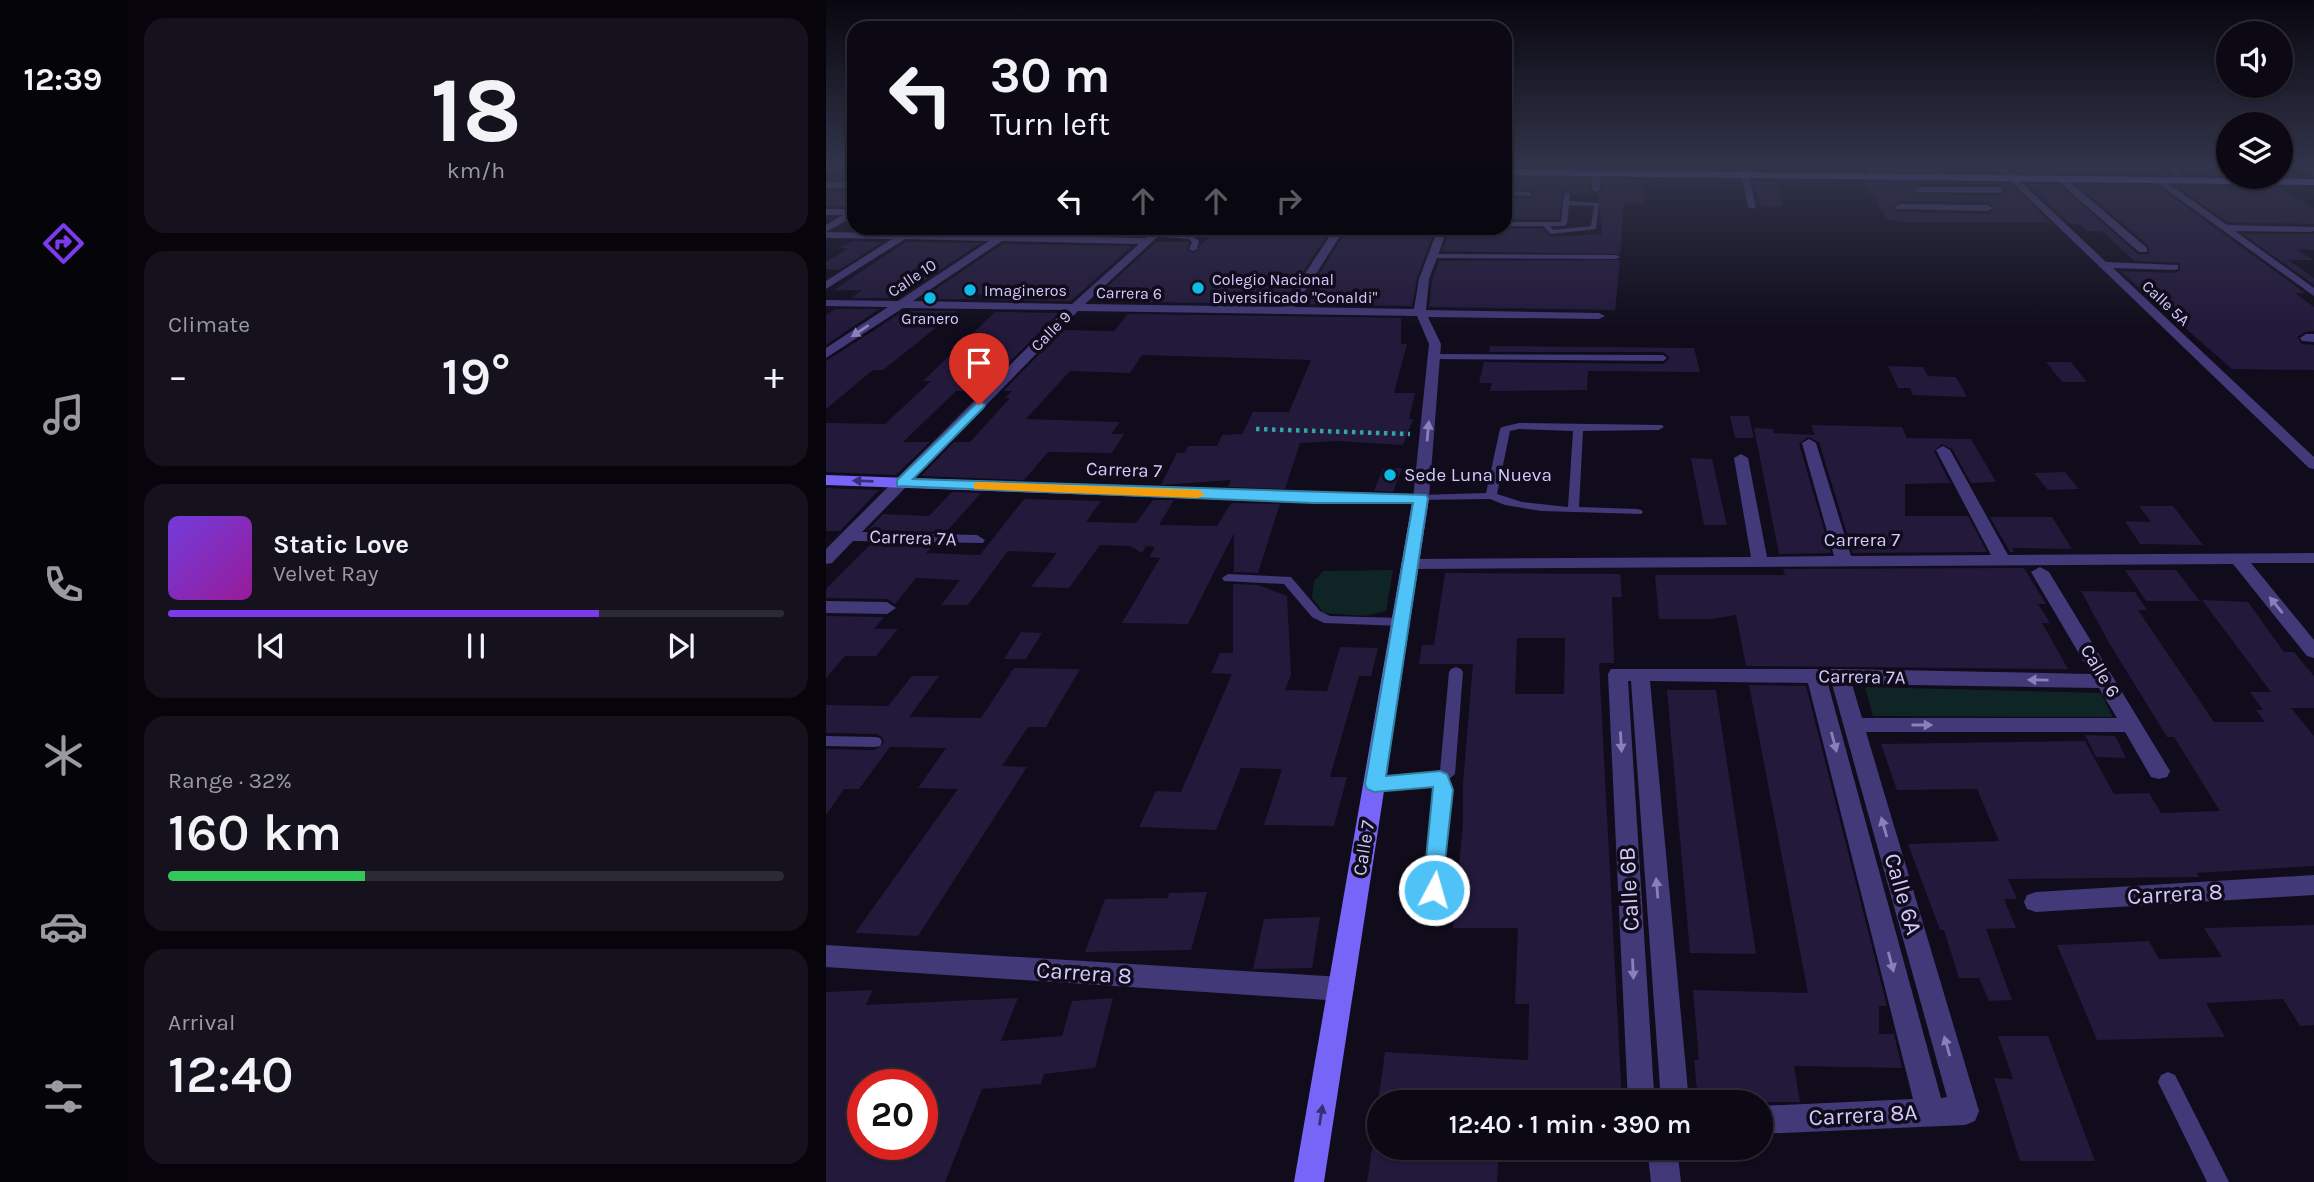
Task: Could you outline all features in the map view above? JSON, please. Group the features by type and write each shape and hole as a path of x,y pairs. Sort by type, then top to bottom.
{"street":[{"path":"826,229 842,219"},
{"name":"Calle 5A","path":"2056,219 2314,465"},
{"path":"2107,219 2143,250"},
{"path":"2213,219 2314,293"},
{"path":"2225,228 2311,229"},
{"path":"826,235 999,238 1154,235"},
{"path":"826,286 906,235"},
{"name":"Calle 10","path":"826,354 1004,235"},
{"name":"Calle 9","path":"826,559 1074,308 1154,235"},
{"path":"1286,312 1335,235"},
{"name":"Calle 7","path":"1310,1182 1421,498 1434,334 1422,314 1420,300 1440,235"},
{"path":"2104,265 2174,267"},
{"name":"Carrera 6","path":"826,303 1599,316"},
{"path":"1809,443 1844,561"},
{"path":"1943,450 2002,560"},
{"path":"1741,458 1760,562"},
{"name":"Carrera 7","path":"826,480 1314,498 1421,498"},
{"name":"Carrera 7A","path":"849,536 977,540"},
{"name":"Carrera 7","path":"1410,564 2314,558"},
{"path":"2238,559 2314,652"},
{"name":"Calle 6","path":"2040,572 2158,771"},
{"path":"826,607 887,608"},
{"name":"Carrera 7A","path":"1629,674 2106,681"},
{"name":"Calle 6B","path":"1629,674 1640,1090"},
{"name":"Calle 6B","path":"1629,674 1674,1090"},
{"name":"Calle 6A","path":"1828,676 1854,724 1965,1111"},
{"name":"Calle 6A","path":"1828,676 1931,1112"},
{"path":"1854,724 2132,725"},
{"name":"Carrera 8","path":"2036,902 2314,885"},
{"name":"Carrera 8","path":"826,956 1341,989"},
{"name":"Carrera 8A","path":"1773,1119 1965,1111"},
{"path":"1663,1160 1666,1182"}],"lane":[{"path":"1512,224 1564,224 1565,219"},
{"path":"1546,225 1551,232 1594,228 1595,219"},
{"path":"1154,235 1191,237 1196,241 1193,248"},
{"path":"1434,256 1616,257"},
{"path":"1433,357 1664,358"},
{"path":"1491,496 1505,429 1519,426 1659,427"},
{"path":"1573,509 1578,428"},
{"path":"1421,498 1491,496 1503,502 1637,512"},
{"path":"1228,579 1287,580 1316,614 1328,620 1401,622"},
{"path":"1374,784 1440,779 1447,774 1457,672"},
{"path":"826,741 875,742"},
{"path":"1434,890 1444,790 1440,779"},
{"path":"2168,1082 2218,1182"}],"path":[{"path":"1256,429 1428,435"}],"green space":[{"path":"1393,570 1386,611 1365,616 1324,613 1312,598 1314,581 1323,571"},
{"path":"1865,687 2101,693 2113,717 1873,716"}],"building":[{"path":"1601,219 1623,219 1620,254 1442,251 1448,235 1512,235 1512,229 1542,229 1551,237 1602,234"},
{"path":"1888,219 2047,219 2050,222 1904,222"},
{"path":"2065,219 2098,219 2139,255 2149,254 2149,246 2117,219 2203,219 2305,293 2295,293 2314,307 2314,331 2297,337 2302,344 2314,345 2314,370 2232,369 2120,271 2175,273 2180,271 2180,263 2134,261 2102,231 2087,231 2080,224 2070,224"},
{"path":"2224,219 2314,219 2314,224 2228,222"},
{"path":"2243,234 2314,234 2314,250 2297,249 2313,260 2288,260 2314,278 2314,285"},
{"name":"Colegio Nacional Diversificado \"Conaldi\"","path":"1211,235 1327,235 1282,304 1139,302 1148,291 1104,290 1156,242 1189,242 1187,250 1194,253"},
{"path":"1343,236 1432,237 1417,278 1412,306 1300,304"},
{"path":"852,241 883,242 839,270 826,269 826,262 849,248 840,248"},
{"path":"906,242 981,243 897,298 851,298 862,290 834,290"},
{"path":"1003,244 1132,246 1071,301 985,300 980,293 972,299 921,299"},
{"path":"1620,260 1615,310 1429,307 1432,280 1439,261"},
{"path":"835,309 879,309 826,345 826,315"},
{"path":"904,311 957,311 883,370 873,370 826,409 826,361"},
{"path":"995,312 1059,313 980,391 956,391 903,442 930,442 896,475 826,472 826,423 885,424 931,381 923,381"},
{"path":"1128,314 1401,318 1401,344 1407,344 1394,393 1415,393 1409,419 1413,419 1403,445 1337,441 1300,443 1285,489 1228,487 1231,480 1161,485 1177,453 1185,453 1188,446 1217,446 1222,435 1242,434 1253,412 1289,412 1311,360 1142,355 1130,373 1070,371 1026,419 1120,422 1111,434 1124,434 1112,453 1048,452 1024,480 921,476 954,442 970,442 1010,398 1005,398 1012,391 1003,391 1063,330 1114,331"},
{"path":"1490,346 1694,348 1700,372 1588,371 1587,390 1490,391 1492,383 1479,383 1484,362 1663,364 1670,358 1663,352 1489,352"},
{"path":"2046,362 2071,362 2087,382 2062,382"},
{"path":"1888,366 1923,367 1928,376 1956,377 1967,397 1913,395 1910,388 1898,388"},
{"path":"1730,416 1749,416 1754,438 1735,438"},
{"path":"1811,425 1902,427 1907,438 1971,439 1996,482 1971,483 1952,449 1942,444 1934,451 1950,483 1905,484 1905,516 1968,516 1987,552 1853,553 1819,442 1808,437 1799,444 1831,553 1779,554 1754,428 1773,429 1774,433 1815,435"},
{"path":"1691,458 1712,459 1727,525 1704,525"},
{"name":"Sede Luna Nueva","path":"1383,468 1402,468 1393,492 1374,491"},
{"path":"2065,472 2079,489 2048,490 2034,473"},
{"path":"826,488 879,490 840,531 826,531"},
{"path":"952,492 981,493 946,532 868,530 883,514 929,516"},
{"path":"1024,499 1101,501 1086,522 1136,523 1153,500 1174,500 1159,525 1217,526 1231,503 1280,504 1258,573 1234,572 1234,533 1188,624 1122,623 1160,558 1149,557 1155,547 1146,546 1142,553 1130,546 1100,545 1069,588 1031,587 1057,553 1008,551 968,605 941,605 960,580 916,578 895,604 887,599 826,598 826,589 871,544 934,545 926,553 980,555"},
{"path":"2139,506 2173,506 2203,545 2140,544 2125,521 2151,522"},
{"path":"1990,517 2052,517 2072,549 2012,548 2014,552 2010,552"},
{"path":"2024,568 2046,604 2038,604 2050,623 2042,623 2068,669 1746,666 1736,615 1712,619 1659,619 1655,575 1785,575 1783,569"},
{"path":"2125,570 2176,570 2200,601 2146,601"},
{"path":"1445,573 1620,574 1622,597 1612,597 1614,663 1599,663 1621,1090 1380,1090 1385,1052 1528,1060 1529,1004 1515,1004 1518,928 1453,928 1463,825 1463,783 1473,664 1419,664 1422,645 1434,645","holes":["1517,638 1565,638 1564,694 1515,694"]},
{"path":"1233,584 1258,585 1287,596 1291,675 1285,690 1327,691 1340,647 1378,648 1371,676 1359,676 1330,777 1347,777 1334,826 1264,825 1282,769 1241,768 1216,830 1139,827 1156,791 1181,792 1232,674 1211,673 1220,653 1233,653"},
{"path":"2081,591 2135,592 2147,610 2138,610 2214,722 2265,722 2256,710 2263,710 2250,692 2271,692 2202,600 2248,602 2284,652 2294,652 2314,676 2314,708 2291,708 2314,736 2314,866 2197,873 2199,877 2008,879 2017,899 2004,899 2016,928 1986,929 2012,1000 1989,1001 1979,978 1959,978 1944,930 1940,930 1908,844 1999,841 1977,789 1897,790 1881,744 2085,741 2114,794 2149,793 2161,813 2220,811 2174,737 2167,737 2108,641"},
{"path":"826,616 884,617 874,629 898,629 876,656 845,656 826,678"},
{"path":"1021,632 1042,633 1026,659 1004,659"},
{"path":"1014,668 1080,669 1046,727 1028,727 1002,766 1027,767 918,936 855,933 958,789 918,788 946,748 890,747 859,789 844,789 826,815 826,749 875,750 884,743 882,737 876,734 826,733 826,705 888,706 912,676 939,676 909,717 981,718"},
{"path":"1749,685 1806,686 1887,1006 1879,1006 1879,1034 1894,1034 1902,1068 1794,1066 1800,1102 1773,1102 1773,1090 1697,1090 1694,1060 1699,1060 1693,990 1808,993"},
{"path":"1667,690 1716,690 1756,954 1690,953"},
{"path":"2085,735 2115,736 2126,758 2096,757"},
{"path":"1207,892 1191,950 1085,952 1105,899 1168,898 1169,893"},
{"path":"1320,917 1312,968 1253,969 1264,919"},
{"path":"2314,925 2314,1025 2300,1026 2283,999 2206,1003 2225,1037 2097,1040 2057,945 2149,941 2159,959 2222,957 2204,928"},
{"path":"873,990 866,1005 1018,998 1001,1041 1062,1036 1072,1001 1113,998 1095,1068 1044,1074 1041,1084 982,1089 945,1182 826,1182 826,992"},
{"path":"1998,1036 2048,1036 2095,1161 2020,1161 1994,1078 2013,1079"},
{"path":"1370,1160 1498,1160 1497,1182 1367,1182"}],"slow traffic":[{"path":"979,486 1198,494"}],"place":[{"name":"Colegio Nacional Diversificado \"Conaldi\"","path":"1198,288"},
{"name":"Imagineros","path":"970,290"},
{"name":"Granero","path":"930,298"},
{"name":"Sede Luna Nueva","path":"1390,475"}],"route":[{"path":"979,405 902,483 1314,498 1421,498 1374,784 1406,784 1440,779 1444,790 1434,890"}]}
